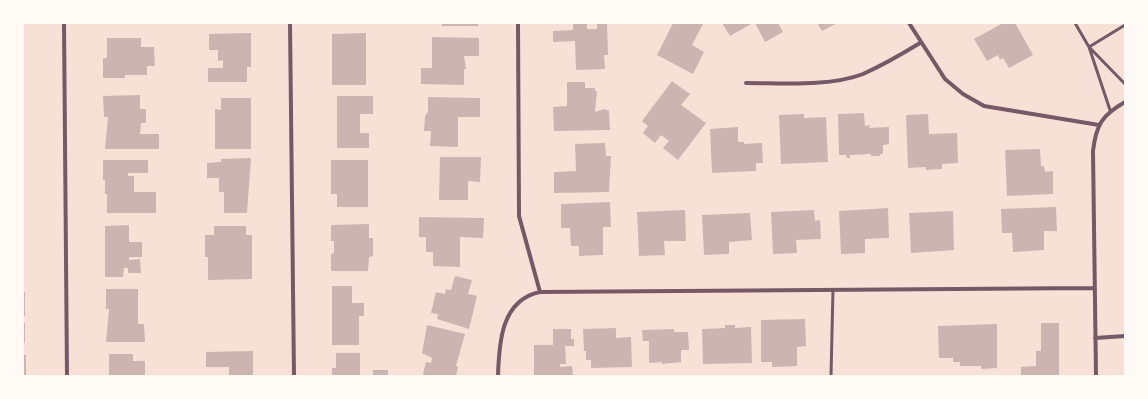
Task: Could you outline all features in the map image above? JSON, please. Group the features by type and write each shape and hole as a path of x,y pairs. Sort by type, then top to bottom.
{"street":[{"path":"64,23 67,376"},
{"path":"290,23 294,376"},
{"path":"518,23 519,216 540,292"},
{"path":"908,23 945,79 963,94 984,106 1099,125"},
{"path":"746,83 777,84 837,80 862,74 920,43"},
{"path":"1096,376 1093,288 1093,152 1095,136 1099,125 1110,110 1125,102"},
{"path":"498,376 500,344 508,315 514,306 522,299 531,294 540,292 1093,288"},
{"path":"1095,338 1125,336"}],"lane":[{"path":"1075,23 1089,47 1110,110"},
{"path":"1089,47 1125,25"},
{"path":"1089,47 1125,84"},
{"path":"831,376 833,290"}],"building":[{"path":"442,23 478,23 478,26 442,26"},
{"path":"573,23 587,23 587,29 597,29 597,23 607,23 608,55 604,55 605,69 576,70 575,41 553,42 553,31 573,30"},
{"path":"673,23 703,24 692,45 704,52 693,74 657,55"},
{"path":"722,23 753,23 730,36"},
{"path":"755,23 778,23 783,32 765,42"},
{"path":"817,23 837,23 822,31"},
{"path":"1003,23 1015,23 1033,55 1009,68 1003,58 1000,60 998,55 987,61 974,39"},
{"path":"251,33 251,67 247,67 247,82 208,82 208,68 223,68 223,60 218,61 218,50 209,50 209,34"},
{"path":"366,33 366,85 332,85 332,34"},
{"path":"432,37 479,38 479,56 464,56 466,69 464,69 464,85 421,84 421,68 432,68"},
{"path":"107,38 141,38 141,47 154,47 155,66 147,66 147,75 125,75 125,78 103,78 103,58 107,58"},
{"path":"672,81 690,94 681,105 706,123 678,160 663,148 669,141 661,135 655,143 643,133 648,126 642,121"},
{"path":"567,82 585,82 585,88 595,88 595,91 597,91 595,112 604,109 609,111 610,130 554,131 553,107 567,106"},
{"path":"140,95 140,109 146,109 146,123 141,123 140,134 159,134 159,149 105,149 108,117 104,117 103,96"},
{"path":"337,96 373,96 373,114 360,114 360,133 369,133 369,148 337,148"},
{"path":"428,97 480,98 480,117 458,117 458,147 430,146 431,131 424,131 425,116 428,112"},
{"path":"221,98 251,98 251,149 215,149 215,109 221,110"},
{"path":"864,113 865,126 870,125 869,128 889,127 889,144 883,145 883,154 880,154 880,156 871,156 871,154 850,155 850,158 847,158 846,155 839,155 838,114"},
{"path":"804,114 804,118 826,117 828,162 781,164 779,115"},
{"path":"928,114 929,134 957,133 958,163 942,164 942,169 926,170 926,167 908,168 906,115"},
{"path":"738,127 738,142 744,142 744,144 762,143 763,163 756,163 756,171 712,173 710,129"},
{"path":"605,143 606,156 611,156 609,192 554,193 554,172 576,171 575,144"},
{"path":"1040,149 1041,166 1044,166 1045,172 1053,171 1053,194 1007,196 1005,150"},
{"path":"440,157 481,157 480,182 468,181 468,200 439,200"},
{"path":"251,158 247,213 224,213 224,192 219,192 219,178 207,178 207,163 221,162 221,159"},
{"path":"103,160 148,160 148,173 128,173 128,176 134,176 134,192 156,192 156,213 107,213 107,194 105,194 105,180 103,180"},
{"path":"331,160 368,160 368,207 337,207 337,194 331,194"},
{"path":"610,202 611,227 603,227 603,255 579,256 579,246 571,246 570,228 561,228 561,204"},
{"path":"1056,207 1057,231 1044,231 1044,250 1013,252 1012,233 1002,233 1001,209"},
{"path":"888,208 889,238 865,239 865,253 841,254 839,211"},
{"path":"685,210 686,241 664,241 665,255 639,256 637,212"},
{"path":"814,210 815,221 820,220 821,239 796,240 797,253 773,254 771,212"},
{"path":"953,211 954,250 911,253 909,213"},
{"path":"750,213 752,240 729,242 729,254 704,255 702,215"},
{"path":"419,217 484,218 483,238 460,237 460,267 433,266 433,252 426,252 426,237 419,237"},
{"path":"369,224 369,238 373,238 373,256 369,257 368,271 331,271 331,254 334,253 334,241 331,241 331,225"},
{"path":"129,225 129,242 142,242 142,257 129,257 129,260 140,259 141,273 128,273 128,268 124,268 123,277 105,277 105,226"},
{"path":"214,226 246,226 246,235 252,235 252,279 208,280 208,257 205,257 205,235 214,235"},
{"path":"455,276 472,280 468,294 477,296 469,329 437,319 438,314 431,313 436,292 445,294 446,289 451,290"},
{"path":"332,286 352,286 352,303 364,303 364,316 359,316 359,345 332,345"},
{"path":"106,289 138,289 138,324 144,324 145,342 106,342 109,309 106,309"},
{"path":"23,292 25,292 25,316 23,316"},
{"path":"805,319 806,346 797,347 797,366 772,367 772,362 761,362 761,320"},
{"path":"23,323 25,323 25,343 23,343"},
{"path":"1041,323 1059,323 1059,376 1021,376 1021,367 1036,366 1036,351 1041,351"},
{"path":"997,324 997,368 981,369 981,366 960,366 960,362 953,362 953,358 939,358 938,326"},
{"path":"427,325 465,334 456,366 458,367 456,376 425,376 423,374 426,362 431,363 432,358 422,353"},
{"path":"725,325 735,325 735,328 751,327 752,363 703,364 702,329 725,328"},
{"path":"616,328 616,338 631,337 632,367 591,368 591,360 586,360 586,351 584,351 583,329"},
{"path":"553,329 571,329 571,339 574,339 574,346 565,346 566,364 560,364 560,367 572,366 573,376 534,376 534,345 553,345"},
{"path":"674,329 674,332 688,332 689,350 681,350 681,362 662,364 662,362 649,363 649,341 643,341 642,330"},
{"path":"253,351 253,376 229,376 229,367 206,367 206,352"},
{"path":"336,353 360,353 360,376 332,376 332,368 336,368"},
{"path":"109,354 133,354 133,361 145,361 145,376 109,376"},
{"path":"23,355 26,355 26,376 23,376"},
{"path":"373,370 388,370 388,376 373,376"}]}
